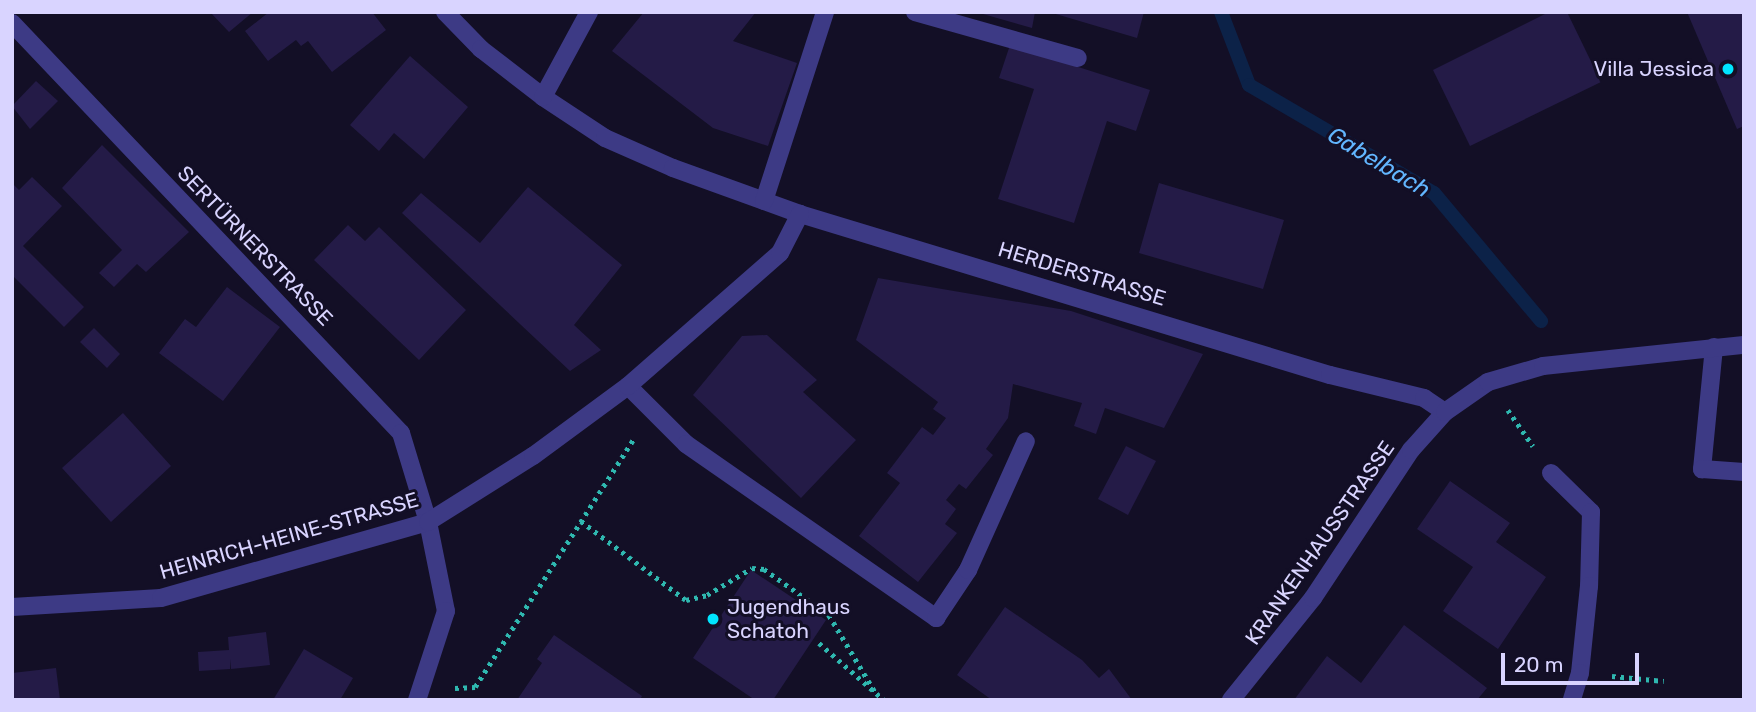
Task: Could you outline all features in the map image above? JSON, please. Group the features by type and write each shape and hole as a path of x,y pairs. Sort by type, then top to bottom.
{"street":[{"name":"HERDERSTRASSE","path":"445,12 481,49 543,97 605,138 800,214 1329,375 1424,398 1445,412"},
{"path":"543,97 589,12"},
{"path":"764,201 825,12"},
{"path":"915,12 1078,58"},
{"name":"SERTÜRNERSTRASSE","path":"12,23 401,433 428,522 446,611 419,694"},
{"name":"HEINRICH-HEINE-STRASSE","path":"12,607 161,598 428,522 533,456 628,386 780,253 800,214"},
{"path":"1445,412 1489,382 1543,366 1744,345"},
{"path":"1714,347 1702,469 1744,472"},
{"path":"628,386 651,412 685,443 936,618 968,570 1026,441"},
{"name":"KRANKENHAUSSTRASSE","path":"1231,700 1313,598 1411,450 1445,412"},
{"path":"1551,473 1591,512 1580,673 1572,700"}],"path":[{"path":"1489,382 1551,473"},
{"path":"419,694 475,687 651,412"},
{"path":"581,521 686,600 707,595 752,568 764,569 829,615 875,692"},
{"path":"819,643 884,700"},
{"path":"1580,673 1664,681"}],"building":[{"path":"210,12 253,12 229,32"},
{"path":"269,12 372,12 386,30 332,72 308,41 301,46 296,40 268,61 245,31"},
{"path":"644,12 756,12 733,41 797,63 768,146 713,128 612,51"},
{"path":"976,12 1035,12 1032,28"},
{"path":"1049,12 1144,12 1137,38"},
{"path":"1549,12 1567,12 1601,82 1470,146 1433,70"},
{"name":"Villa Jessica","path":"1687,12 1744,12 1744,126 1737,129"},
{"path":"1010,45 1150,90 1136,131 1107,121 1074,223 998,199 1034,89 999,78"},
{"path":"410,56 468,107 424,159 394,133 379,151 350,125"},
{"path":"36,81 58,101 30,129 12,106"},
{"path":"102,145 189,232 146,272 137,264 114,287 99,273 122,250 62,188"},
{"path":"32,177 62,206 23,246 84,307 64,327 12,275 12,183 19,190"},
{"path":"1159,183 1284,220 1263,289 1139,253"},
{"path":"528,187 622,265 574,325 601,350 570,371 402,213 421,193 480,243"},
{"path":"348,225 365,241 379,227 466,310 419,360 314,260"},
{"path":"878,278 1071,311 1203,354 1164,428 1105,408 1096,434 1074,426 1082,403 1013,384 1008,418 986,449 993,455 966,489 959,484 946,500 956,509 945,524 957,533 918,582 859,536 900,483 887,473 922,427 933,435 946,418 933,409 938,402 856,340"},
{"path":"227,287 280,327 223,401 159,353 185,319 196,327"},
{"path":"94,328 120,354 107,368 80,342"},
{"path":"767,335 817,380 803,392 856,440 801,498 693,395 742,336"},
{"path":"123,413 171,466 111,522 62,468"},
{"path":"1126,446 1156,461 1128,515 1098,499"},
{"path":"1450,481 1510,523 1496,542 1546,577 1498,649 1443,611 1473,567 1417,529"},
{"path":"751,570 826,620 773,700 755,700 693,658"},
{"path":"1005,607 1082,660 1099,678 1109,669 1132,700 992,700 957,675"},
{"path":"1404,625 1487,688 1477,700 1294,700 1327,656 1361,683"},
{"path":"266,632 270,665 231,669 230,659 230,669 199,671 198,652 229,650 228,637"},
{"path":"554,635 642,696 640,700 517,700 542,663 537,659"},
{"path":"304,649 353,678 340,700 273,700"},
{"path":"56,668 60,700 12,700 12,673"}],"waterway":[{"name":"Gabelbach","path":"1221,12 1249,85 1434,193 1541,321"}],"place":[{"name":"Villa Jessica","path":"1728,69"},
{"name":"Jugendhaus Schatoh","path":"713,619"}]}
